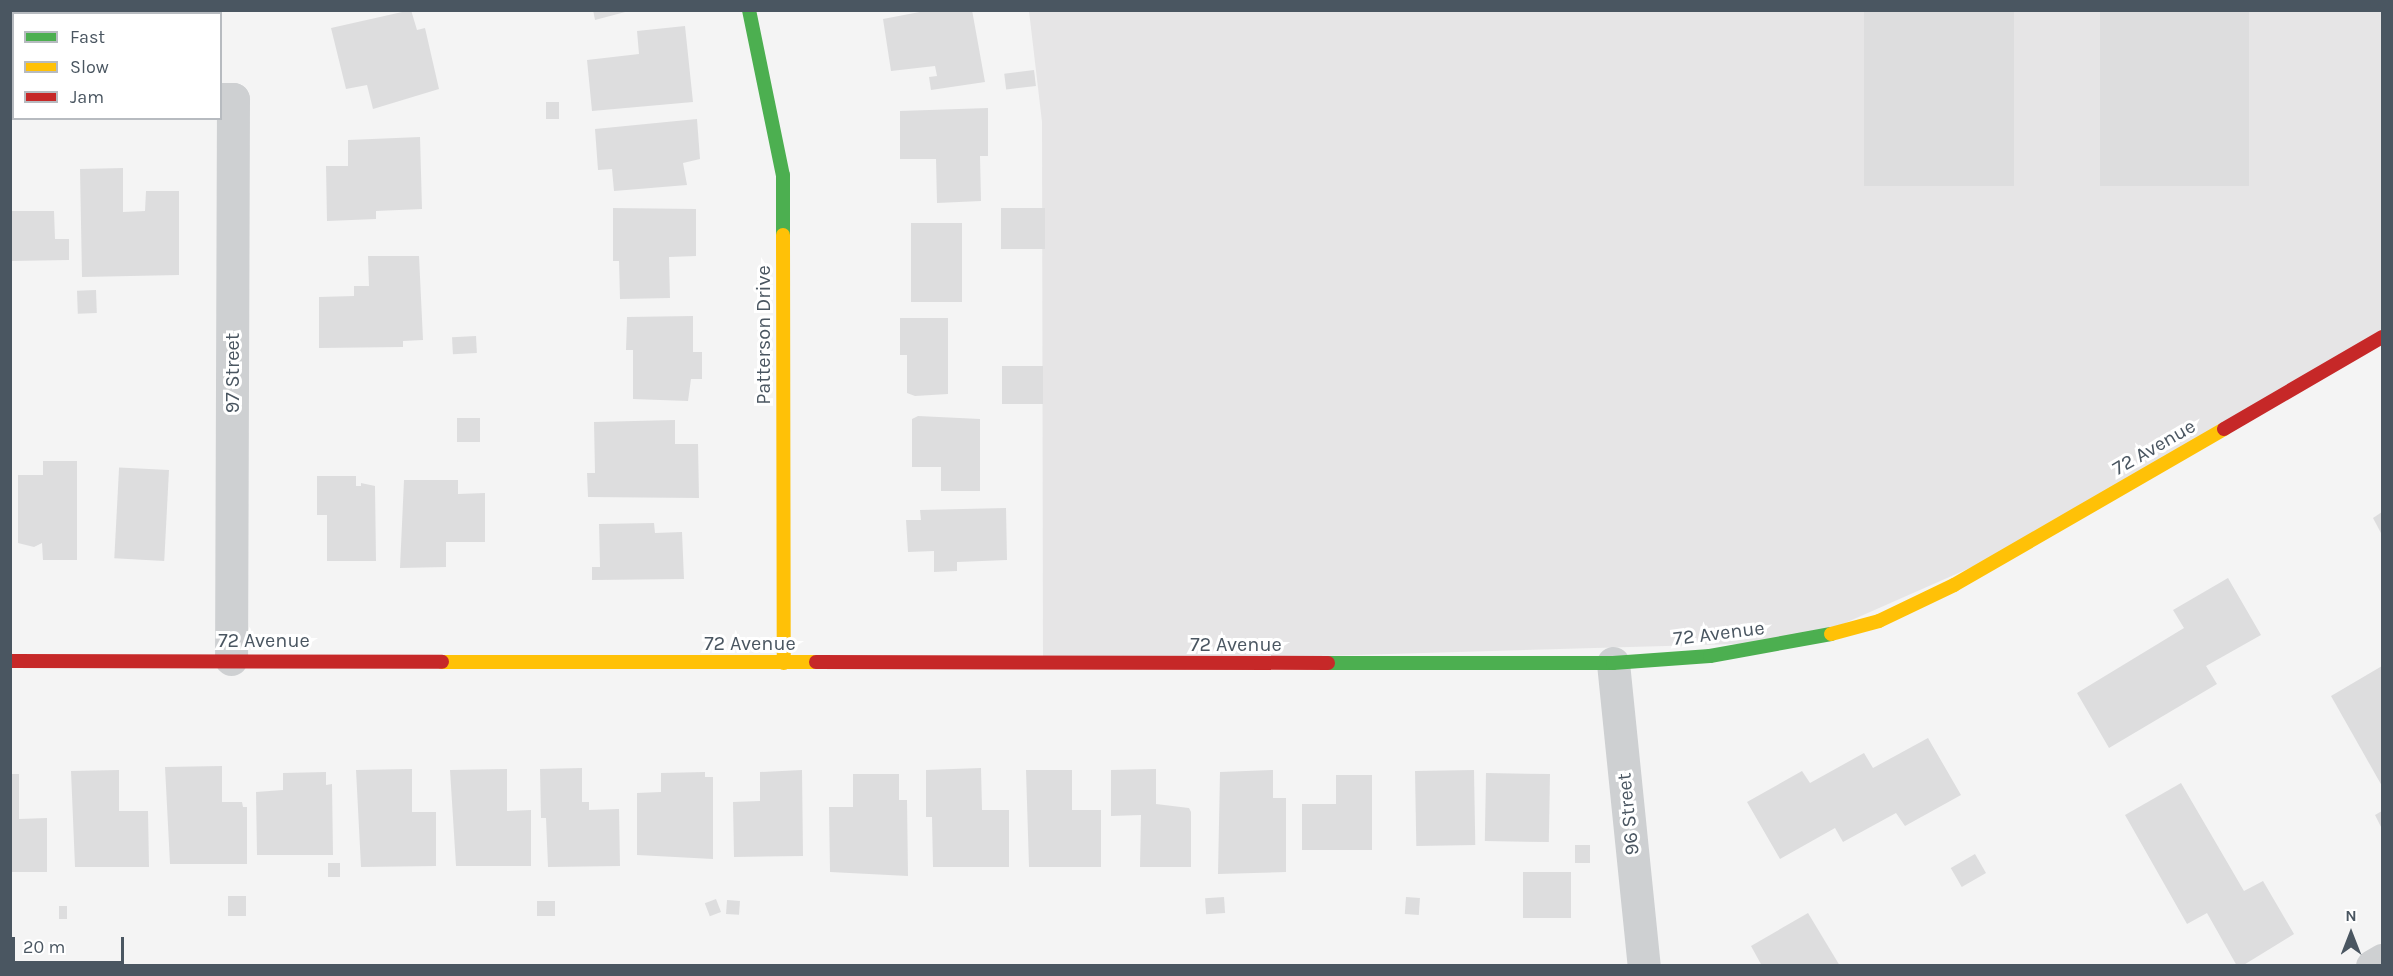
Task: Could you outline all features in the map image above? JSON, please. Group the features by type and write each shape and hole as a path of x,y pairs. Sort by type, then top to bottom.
{"street":[{"name":"Patterson Drive","path":"749,10 783,175 784,663"},
{"name":"97 Street","path":"222,99 233,99 231,659"},
{"name":"72 Avenue","path":"10,661 231,659 784,663 1612,663 1710,656 1802,642 1879,621 1954,585 2382,337"},
{"name":"96 Street","path":"1612,663 1644,966"},
{"path":"2372,966 2382,960"}],"shaded area":[{"path":"1029,11 2382,11 2382,337 2031,541 1802,642 1043,664 1042,122"}],"building":[{"path":"10,10 30,10 30,12 10,14"},
{"path":"411,10 417,30 425,28 439,89 373,109 367,85 346,89 331,28"},
{"path":"593,10 629,10 629,11 595,20"},
{"path":"930,10 972,10 985,82 931,90 929,77 937,76 935,66 891,71 883,19"},
{"path":"1864,10 2014,10 2014,186 1864,186"},
{"path":"2100,10 2249,10 2249,186 2100,186"},
{"path":"685,26 693,102 592,111 587,60 639,54 637,31"},
{"path":"1034,70 1036,86 1006,90 1004,74"},
{"path":"546,102 559,102 559,119 546,119"},
{"path":"988,108 988,156 980,156 981,201 937,203 936,159 900,159 900,111"},
{"path":"697,119 700,159 683,163 687,185 614,191 612,169 598,170 595,129"},
{"path":"420,137 422,209 376,211 376,219 327,221 326,166 348,166 348,140"},
{"path":"123,168 123,212 145,211 146,191 179,191 179,275 82,277 80,169"},
{"path":"613,208 696,209 696,256 669,257 670,298 620,299 619,261 613,261"},
{"path":"1001,208 1045,208 1045,249 1001,249"},
{"path":"10,211 54,211 55,239 69,239 69,260 10,261"},
{"path":"911,223 962,223 962,302 911,302"},
{"path":"368,256 419,256 423,340 403,341 403,347 319,348 319,297 354,296 354,286 369,286"},
{"path":"96,290 97,313 78,314 77,291"},
{"path":"693,316 693,352 702,352 702,379 691,379 688,401 633,399 633,350 626,350 627,317"},
{"path":"900,318 948,318 948,394 915,396 907,393 907,355 900,355"},
{"path":"476,336 477,353 453,354 452,337"},
{"path":"1002,366 1043,366 1043,404 1002,404"},
{"path":"918,416 980,419 980,491 941,491 941,467 912,467 912,419"},
{"path":"457,418 480,418 480,442 457,442"},
{"path":"675,420 675,444 698,444 699,498 588,497 587,473 595,473 594,422"},
{"path":"43,461 77,461 77,560 43,560 42,543 34,547 18,543 18,475 43,475"},
{"path":"119,467 169,470 164,561 114,558"},
{"path":"317,476 356,476 356,486 361,486 361,483 375,486 376,561 327,561 327,515 317,515"},
{"path":"404,480 458,480 458,494 485,493 485,542 446,542 446,567 400,568"},
{"path":"1006,508 1007,560 957,562 957,571 934,572 934,551 908,552 906,520 921,520 920,510"},
{"path":"2382,512 2382,535 2373,518"},
{"path":"654,523 655,533 682,532 684,579 592,580 592,567 600,567 599,524"},
{"path":"2228,578 2261,635 2206,666 2217,684 2109,748 2077,693 2184,628 2173,610"},
{"path":"2382,666 2382,786 2331,696"},
{"path":"1928,738 1961,795 1905,826 1896,813 1843,842 1835,828 1780,859 1747,802 1802,771 1810,783 1864,753 1873,768"},
{"path":"222,766 222,802 242,802 243,807 247,807 247,864 170,864 165,767"},
{"path":"582,768 582,802 589,802 589,810 619,809 620,866 548,867 546,818 541,818 540,769"},
{"path":"981,768 982,810 1009,810 1009,867 933,867 932,817 926,817 926,770"},
{"path":"412,769 412,812 436,812 436,866 361,867 356,770"},
{"path":"507,769 507,811 531,810 531,866 456,866 450,770"},
{"path":"1156,769 1156,804 1189,808 1191,812 1191,867 1140,867 1141,815 1111,816 1111,770"},
{"path":"119,770 119,811 148,811 149,867 75,867 71,771"},
{"path":"802,770 803,856 734,857 733,802 760,801 760,772"},
{"path":"1026,770 1072,770 1072,810 1101,810 1101,867 1029,867"},
{"path":"1273,770 1273,798 1286,798 1286,872 1218,874 1220,772"},
{"path":"1474,770 1475,845 1416,846 1415,771"},
{"path":"326,772 326,785 332,784 333,855 257,855 256,792 283,790 283,773"},
{"path":"705,772 705,777 713,777 713,859 637,855 637,793 661,792 661,773"},
{"path":"1486,773 1550,774 1549,842 1485,841"},
{"path":"10,774 19,774 19,819 47,818 47,872 10,872"},
{"path":"853,774 899,774 899,800 907,800 908,876 830,872 829,807 853,807"},
{"path":"1336,775 1372,775 1372,850 1302,850 1302,804 1336,804"},
{"path":"2181,783 2244,891 2263,881 2294,934 2242,966 2237,966 2207,913 2187,924 2125,815"},
{"path":"2382,811 2382,829 2375,815"},
{"path":"1575,845 1590,845 1590,863 1575,863"},
{"path":"1975,854 1986,873 1962,887 1951,868"},
{"path":"328,863 340,863 340,877 328,877"},
{"path":"1523,872 1571,872 1571,918 1523,918"},
{"path":"228,896 246,896 246,916 228,916"},
{"path":"1224,897 1225,913 1206,914 1205,898"},
{"path":"1406,897 1420,898 1419,915 1405,914"},
{"path":"716,899 721,912 710,916 705,903"},
{"path":"727,900 740,901 739,915 726,914"},
{"path":"537,901 555,901 555,916 537,916"},
{"path":"59,906 67,906 67,919 59,919"},
{"path":"1808,913 1840,966 1762,966 1751,946"}],"traffic: fast":[{"path":"749,10 783,175 783,235"},
{"path":"1328,663 1613,663 1710,656 1831,634"}],"traffic: slow":[{"path":"783,235 784,663"},
{"path":"1831,634 1879,621 1954,585 2224,429"},
{"path":"442,662 816,662"}],"traffic: jam":[{"path":"2224,429 2382,337"},
{"path":"10,661 442,662"},
{"path":"816,662 1328,663"}]}
